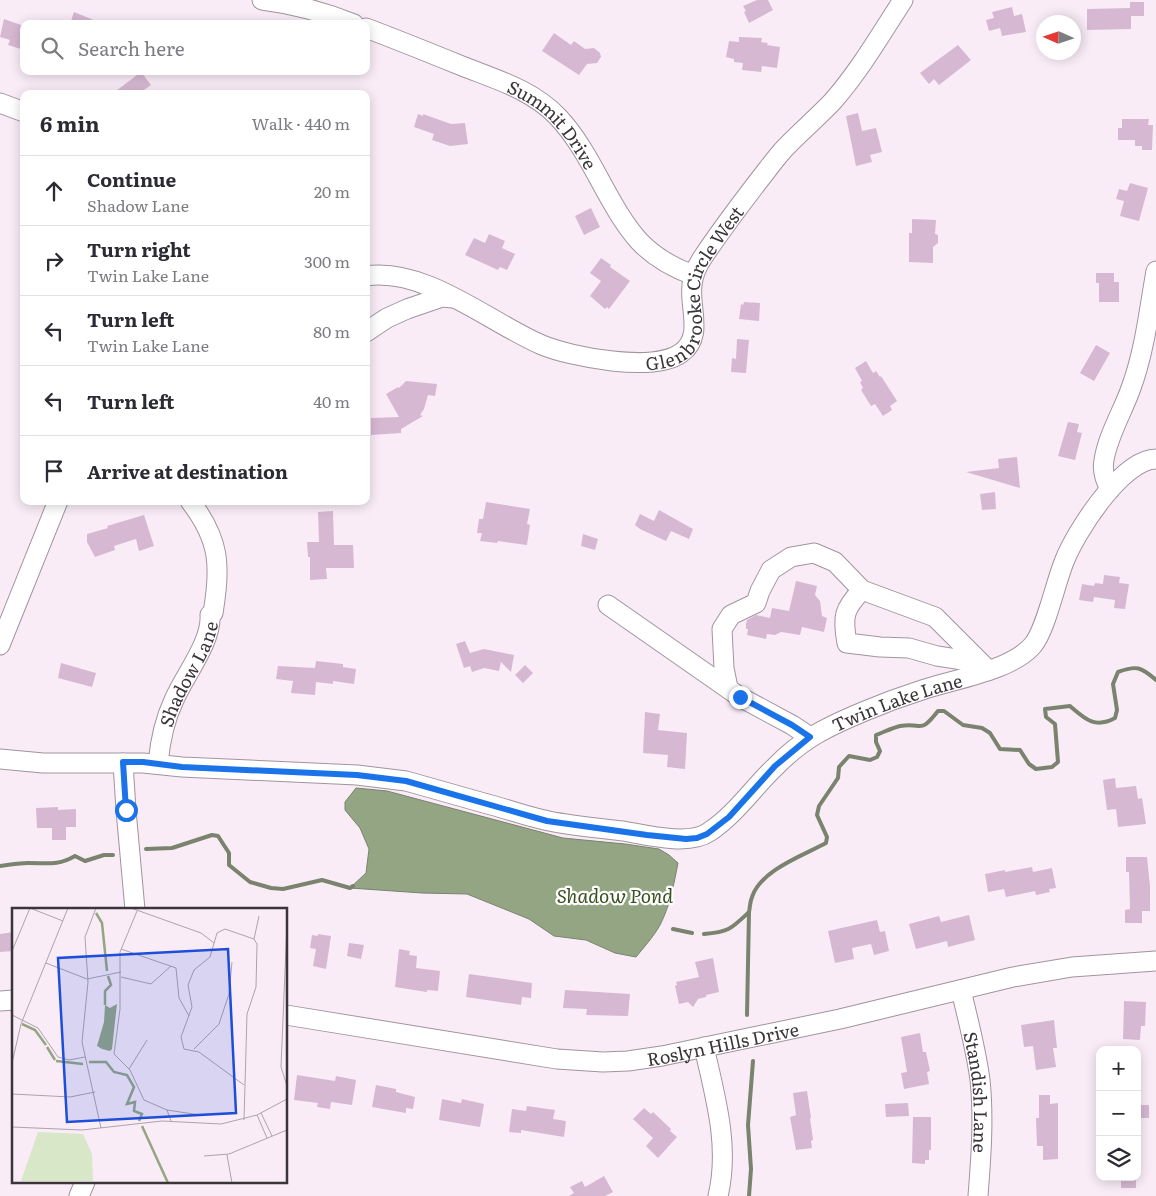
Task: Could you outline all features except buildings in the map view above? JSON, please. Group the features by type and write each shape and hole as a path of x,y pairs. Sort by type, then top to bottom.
{"street":[{"path":"262,0 287,3 343,20"},
{"name":"Glenbrooke Circle West","path":"370,275 379,274 396,276 420,282 455,298 532,341 554,350 601,359 636,362 658,362 671,359 682,353 692,337 695,322 691,286 693,275 715,238 783,150 833,101 854,75 903,0"},
{"name":"Summit Drive","path":"370,30 525,92 544,104 571,132 596,171 627,226 640,242 677,269 693,275"},
{"path":"0,103 20,110"},
{"path":"1110,489 1104,472 1104,461 1108,444 1131,388 1142,355 1156,271"},
{"path":"370,329 387,318 407,309 442,297 455,298"},
{"name":"Twin Lake Lane","path":"0,759 43,763 123,762 386,778 406,781 547,821 647,835 686,839 697,838 707,834 729,817 775,766 810,737 837,722 923,689 1008,663 1030,648 1042,628 1055,586 1071,545 1110,489 1136,464 1156,459"},
{"path":"0,646 56,505"},
{"name":"Shadow Lane","path":"158,764 160,741 166,718 174,698 204,641 216,598 217,554 211,536 193,505"},
{"path":"728,688 724,668 722,629 730,615 756,603 760,591 772,570 792,557 814,553 835,562 862,590 935,617 988,670"},
{"path":"862,590 848,605 844,626 847,643 909,648 936,656 963,660 988,670"},
{"path":"608,605 728,688 810,737"},
{"path":"123,762 135,908"},
{"name":"Roslyn Hills Drive","path":"288,1014 557,1059 603,1062 628,1061 662,1056 840,1020 1013,978 1072,967 1156,961"},
{"name":"Standish Lane","path":"960,990 975,1049 980,1082 982,1112 978,1196"},
{"path":"704,1047 721,1128 722,1181 718,1196"},
{"path":"79,1196 84,1184"}],"water":[{"name":"Shadow Pond","path":"356,788 387,791 563,838 659,849 678,863 671,894 660,925 636,957 615,953 586,940 554,936 529,919 467,894 350,888 366,873 369,849 360,828 345,810 345,802"}],"waterway":[{"path":"747,1015 749,912 752,897 757,887 773,871 826,843 827,837 817,815 819,806 838,778 839,767 849,756 870,760 877,757 880,751 876,742 876,735 900,726 924,725 938,711 944,711 963,725 982,728 990,733 1000,749 1020,750 1029,764 1036,769 1052,767 1058,762 1055,724 1046,717 1045,709 1070,706 1091,721 1102,723 1115,718 1117,710 1113,684 1118,672 1130,668 1138,668 1156,680"},
{"path":"146,849 172,848 212,835 218,836 229,853 229,865 250,882 271,888 283,889 322,880 350,888 353,886"},
{"path":"0,866 25,863 58,863 75,856 85,861 104,855 113,855"},
{"path":"704,934 729,929 749,912"},
{"path":"673,929 692,933"},
{"path":"749,1196 751,1169 748,1125 753,1061"}],"route":[{"path":"126,810 123,762 143,762 182,767 386,778 406,781 547,821 647,835 686,839 697,838 707,834 729,817 775,766 810,737 740,697"}]}
